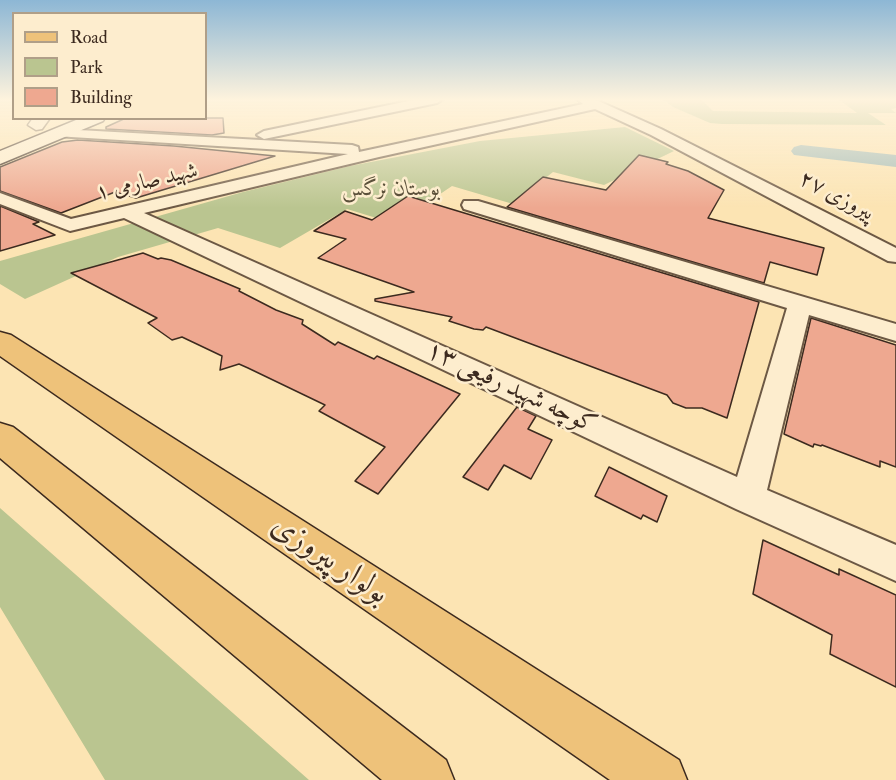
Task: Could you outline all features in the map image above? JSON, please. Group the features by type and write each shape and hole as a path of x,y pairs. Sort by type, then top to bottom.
{"main road":[{"path":"0,158 41,135"},
{"name":"بولوار پیروزی","path":"0,342 659,780"},
{"path":"0,437 426,780"}],"street":[{"path":"159,135 379,152 449,135"},
{"path":"230,142 262,135"},
{"name":"پیروزی ۲۷","path":"663,135 896,256"},
{"name":"شهید صارمی ۱","path":"0,198 70,225 379,152"},
{"path":"471,205 896,333"},
{"name":"کوچه شهید رفیعی ۱۳","path":"126,212 748,498 896,563"},
{"path":"748,498 800,304"}],"green space":[{"name":"بوستان نرگس","path":"538,135 642,135 674,151 604,185 553,172 513,204 452,186 396,224 347,209 280,248 218,228 118,257 25,299 0,284 0,261 243,192 350,166 480,141"},
{"path":"0,508 309,780 105,780 0,607"}],"building":[{"path":"78,140 275,156 136,198 115,192 61,213 0,191 0,167 62,142"},
{"path":"639,155 668,162 666,164 688,171 724,190 708,218 824,248 817,275 770,262 764,283 507,207 543,177 606,190"},
{"path":"408,196 759,302 727,418 702,408 686,408 673,403 667,395 486,327 483,330 474,329 449,321 452,317 375,301 375,299 414,292 318,258 346,239 314,231 345,211 372,220"},
{"path":"0,206 39,222 33,224 55,235 0,251"},
{"path":"143,253 158,259 171,260 240,289 239,291 276,310 303,320 302,324 335,345 338,342 374,359 377,356 460,394 378,494 355,481 385,447 319,411 325,405 248,368 239,364 220,370 222,356 182,337 172,340 148,323 157,318 71,273"},
{"path":"811,318 896,345 896,467 880,461 880,467 822,445 814,444 813,447 784,434"},
{"path":"517,407 536,416 528,429 552,440 531,479 504,465 488,490 463,477"},
{"path":"609,467 667,496 657,522 643,515 641,519 595,496"},
{"path":"763,540 839,575 839,569 896,595 896,687 830,654 832,635 753,594"}],"waterway":[{"path":"801,151 896,161"}]}
